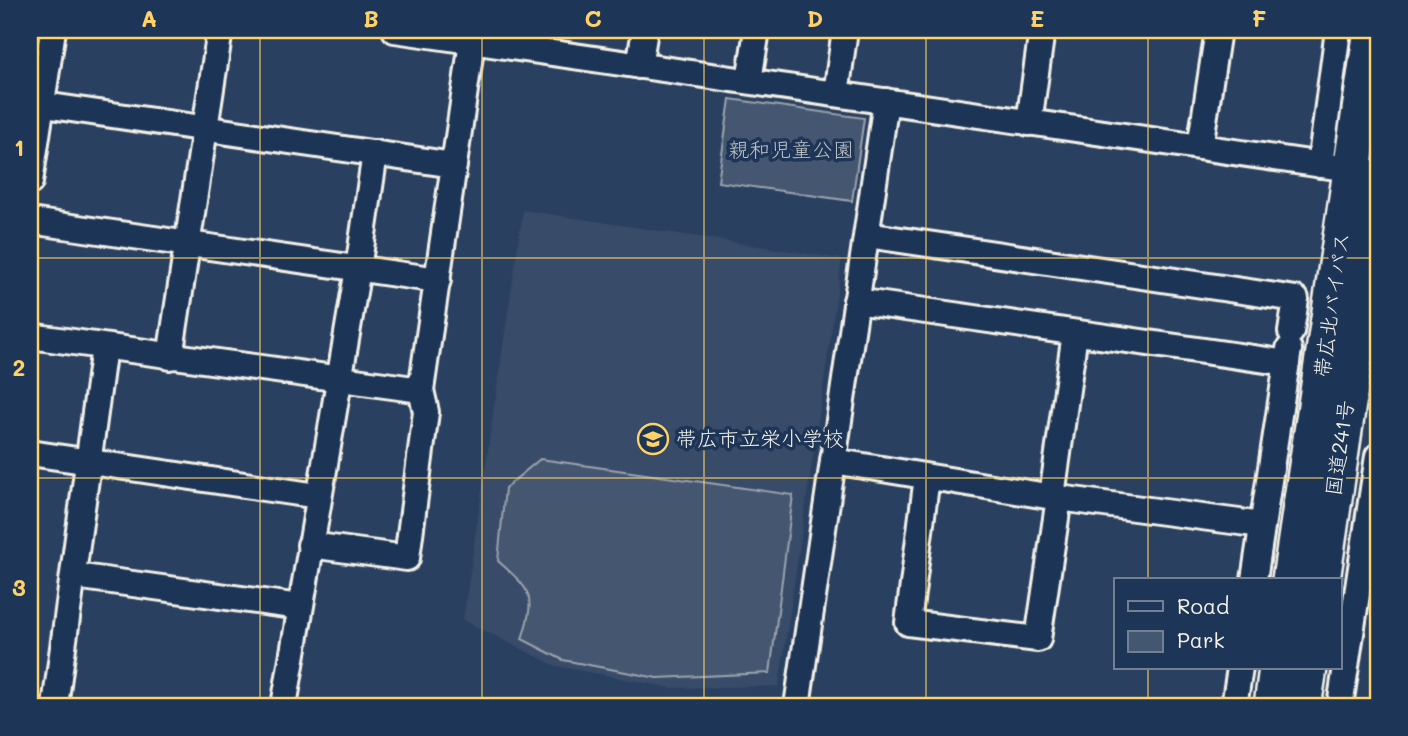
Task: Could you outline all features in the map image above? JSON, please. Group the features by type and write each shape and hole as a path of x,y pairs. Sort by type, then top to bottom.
{"highway":[{"name":"帯広北バイパス","path":"1291,578 1327,337 1357,175 1373,30"},
{"name":"国道241号","path":"1321,578 1357,175"},
{"path":"1273,706 1278,670"},
{"path":"1302,706 1308,670"}],"street":[{"path":"30,182 36,104 53,30"},
{"path":"170,357 219,30"},
{"path":"394,30 1200,147 1357,175 1338,30"},
{"path":"639,66 645,30"},
{"path":"748,81 757,30"},
{"path":"836,94 845,30"},
{"path":"1029,123 1042,30"},
{"path":"1200,147 1218,30"},
{"path":"310,545 407,558 426,412 421,390 472,42"},
{"path":"797,706 887,101"},
{"path":"36,104 454,165"},
{"path":"284,706 375,153"},
{"path":"30,221 438,280"},
{"path":"867,235 1296,299 1254,578"},
{"path":"856,302 1287,363"},
{"path":"1291,332 1327,337"},
{"path":"927,477 908,623 1038,639 1075,333"},
{"path":"30,336 421,390"},
{"path":"55,706 75,576 104,347"},
{"path":"30,453 318,496"},
{"path":"1340,706 1372,541 1378,456"},
{"path":"833,461 1056,497 1262,525"},
{"path":"75,576 300,607"},
{"path":"1234,706 1240,670"}],"shaded area":[{"name":"帯広市立栄小学校","path":"523,210 842,259 779,686 672,688 556,666 463,620"}],"green space":[{"name":"親和児童公園","path":"730,99 864,118 852,201 718,182"},
{"path":"540,459 793,495 770,673 657,678 563,660 522,639 529,612 528,595 518,580 498,561 505,488"}],"place":[{"name":"帯広市立栄小学校","path":"653,439"}]}
